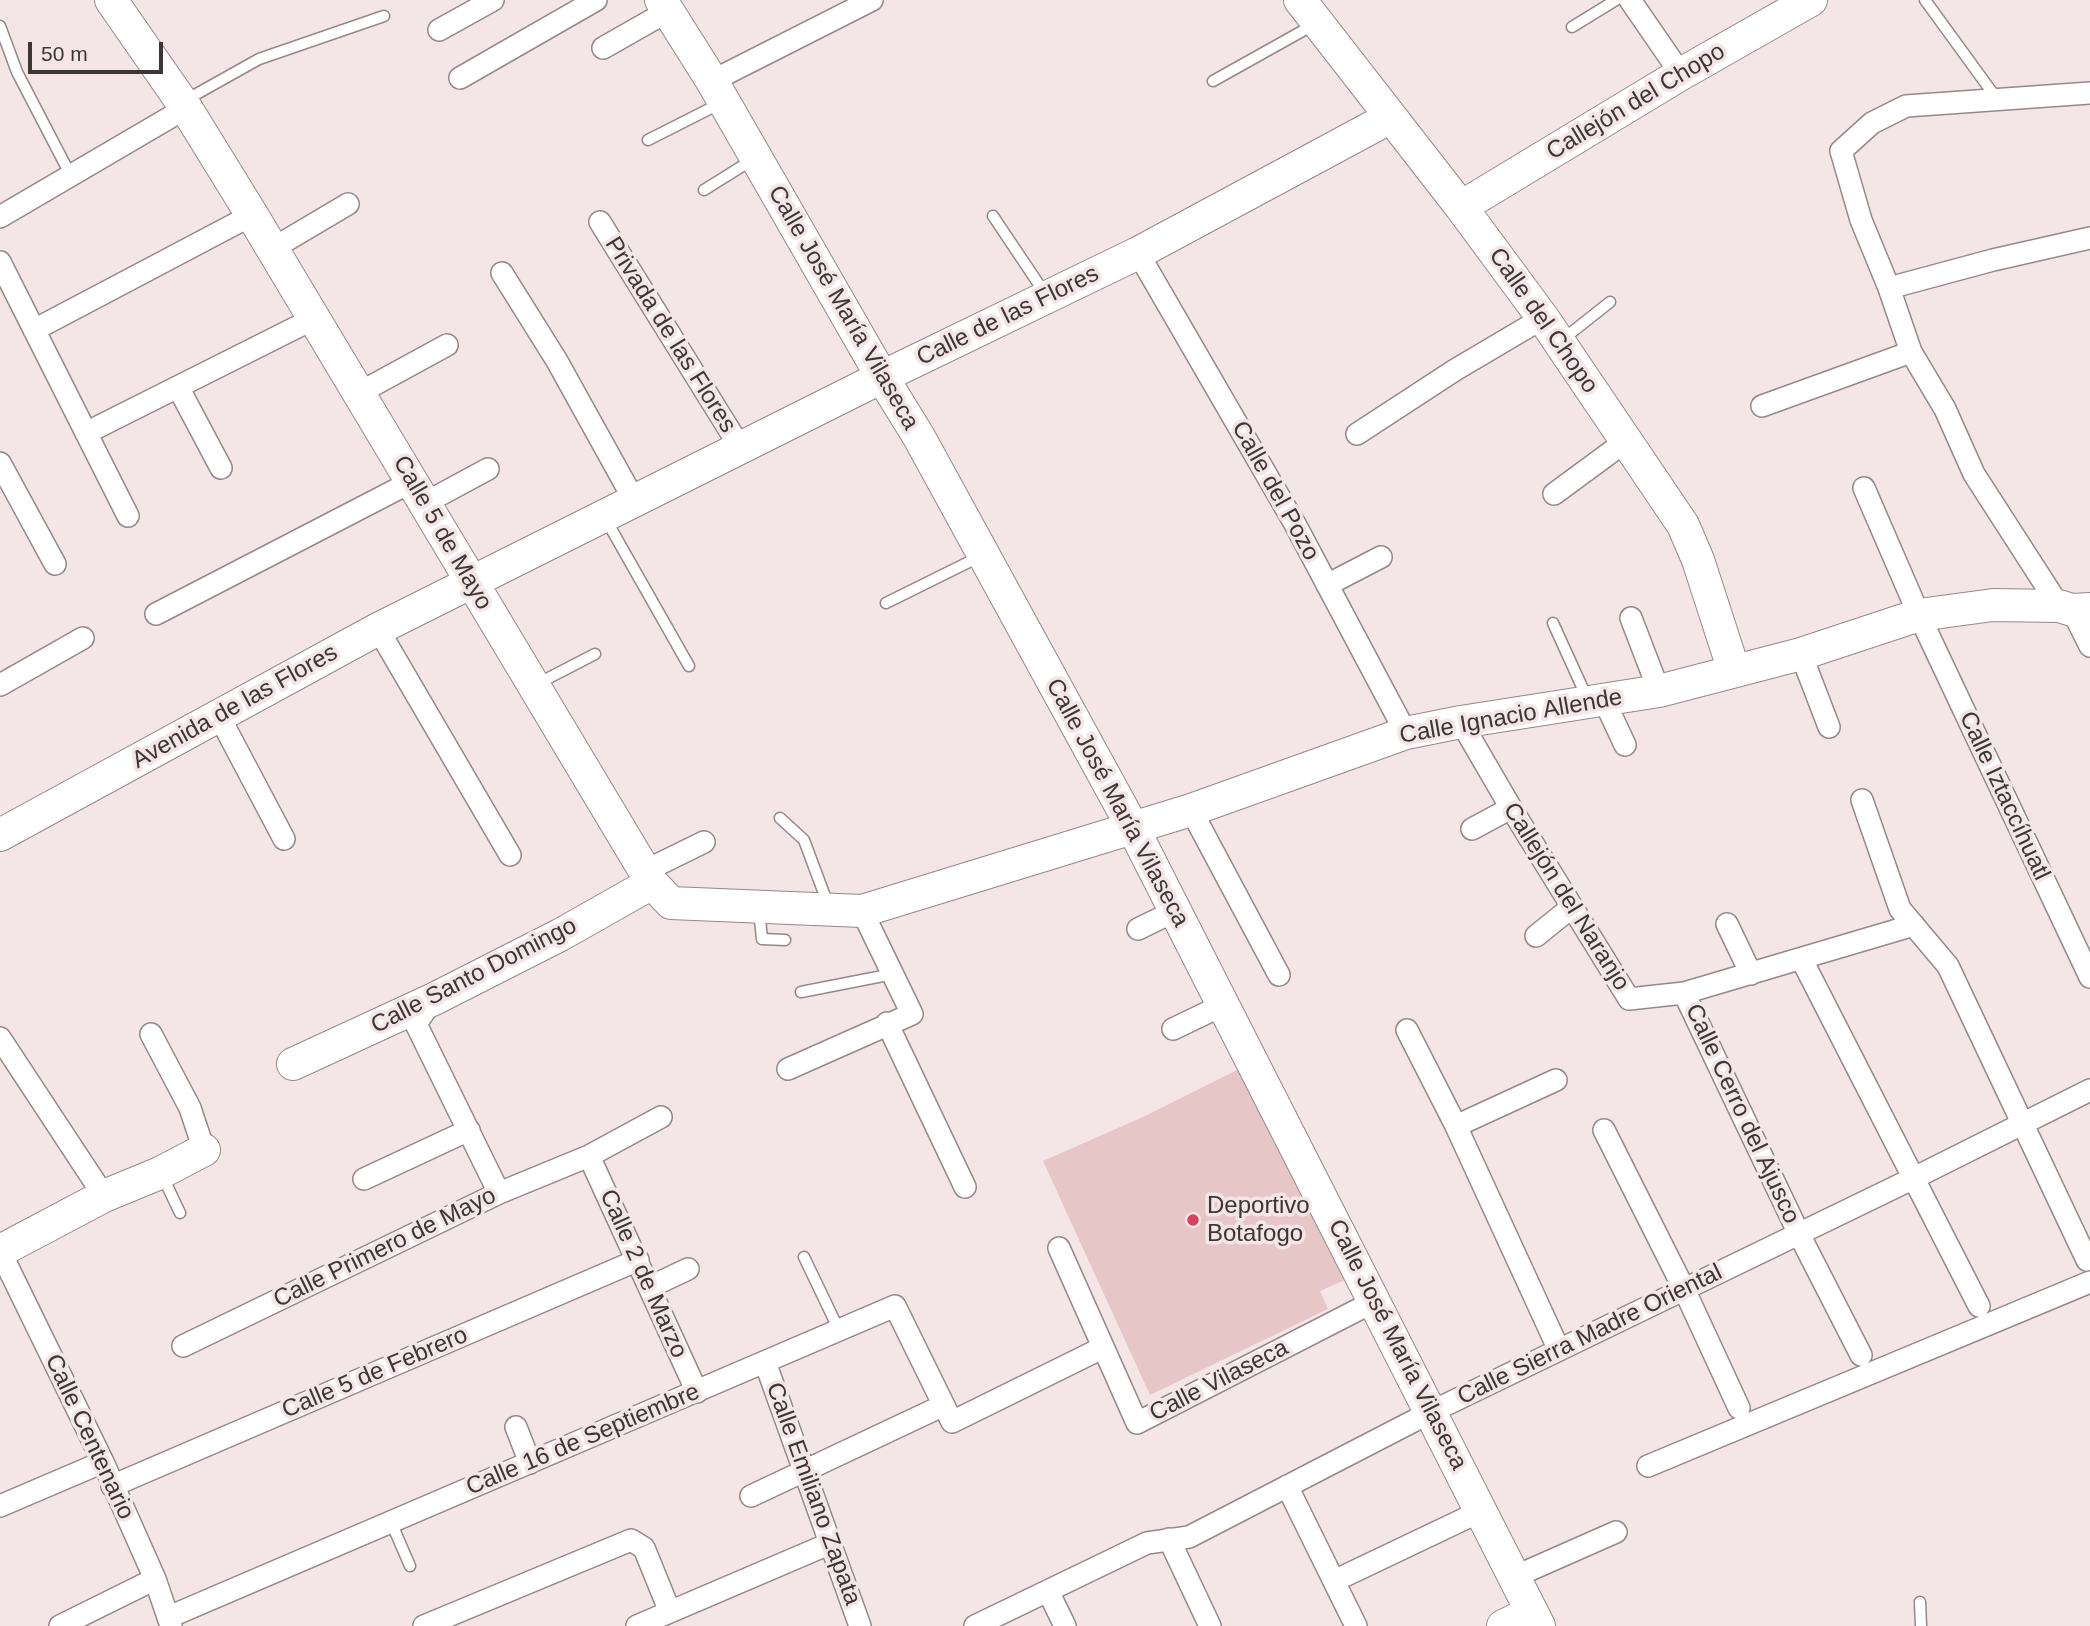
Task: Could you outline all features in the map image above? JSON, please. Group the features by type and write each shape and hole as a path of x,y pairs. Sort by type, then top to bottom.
{"street":[{"name":"Calle 5 de Mayo","path":"111,0 184,106 252,215 648,877 671,903 862,911"},
{"path":"439,30 493,0"},
{"path":"460,78 596,0"},
{"path":"717,91 872,0"},
{"path":"1630,0 1681,74"},
{"name":"Callejón del Chopo","path":"1461,207 1681,74 1811,0"},
{"path":"603,48 664,5"},
{"name":"Calle José María Vilaseca","path":"664,5 717,91 881,377 919,437 1133,828 1535,1619"},
{"name":"Calle del Chopo","path":"1309,11 1461,207 1551,330 1682,525 1698,560 1734,671"},
{"path":"2090,93 1906,106 1872,122 1842,151 1861,220 1911,352 1945,409 1974,474 2074,609 2090,646"},
{"path":"0,217 184,106"},
{"name":"Calle de las Flores","path":"471,582 881,377 1138,253 1391,117"},
{"path":"272,249 348,204"},
{"path":"34,330 252,215"},
{"name":"Privada de las Flores","path":"600,222 740,447"},
{"path":"1889,288 2090,238"},
{"name":"Calle del Pozo","path":"1138,253 1295,524 1406,733"},
{"path":"0,262 128,516"},
{"path":"502,273 556,361 634,500"},
{"path":"86,433 313,319"},
{"path":"1357,434 1455,370 1551,330"},
{"path":"359,393 447,345"},
{"path":"1762,406 1911,352"},
{"path":"178,387 221,468"},
{"path":"1553,494 1626,441"},
{"path":"0,463 55,564"},
{"path":"156,614 419,492 488,469"},
{"name":"Calle Iztaccíhuatl","path":"1864,488 1919,615 2090,977"},
{"path":"1327,584 1381,557"},
{"name":"Avenida de las Flores","path":"0,835 378,629 471,582"},
{"name":"Calle Ignacio Allende","path":"862,911 1191,810 1406,733 1660,691 1801,654 1919,615 1993,605 2074,609"},
{"path":"1631,618 1660,691"},
{"path":"378,629 510,855"},
{"path":"0,685 83,638"},
{"path":"1801,654 1829,727"},
{"path":"1597,702 1625,745"},
{"path":"219,716 284,839"},
{"name":"Callejón del Naranjo","path":"1461,722 1629,999 1684,993 1914,925"},
{"path":"1862,800 1900,909 1948,966 2087,1261"},
{"path":"1472,829 1511,808"},
{"path":"1191,810 1279,975"},
{"path":"648,877 704,842"},
{"name":"Calle Santo Domingo","path":"293,1064 434,999 560,935 648,877"},
{"path":"1536,936 1572,907"},
{"path":"788,1069 912,1014 862,911"},
{"path":"1138,929 1175,911"},
{"path":"1727,924 1751,974"},
{"path":"1802,960 1979,1306"},
{"name":"Calle Cerro del Ajusco","path":"1684,993 1799,1234 1861,1355"},
{"path":"434,999 416,1024 499,1193"},
{"path":"1174,1029 1223,1005"},
{"path":"887,1023 965,1187"},
{"path":"1407,1030 1456,1126 1559,1350"},
{"path":"0,1251 104,1196 160,1173 204,1150 190,1108 151,1034"},
{"path":"0,1038 104,1196"},
{"path":"1456,1126 1556,1080"},
{"name":"Calle Sierra Madre Oriental","path":"975,1626 1146,1543 1189,1537 1431,1412 2090,1090"},
{"name":"Calle Primero de Mayo","path":"183,1346 499,1193 589,1156 661,1116"},
{"path":"364,1179 469,1130"},
{"path":"1604,1130 1684,1289 1739,1408"},
{"name":"Calle 2 de Marzo","path":"589,1156 697,1392"},
{"name":"Calle Vilaseca","path":"1059,1248 1137,1423 1375,1301"},
{"name":"Calle Centenario","path":"0,1251 103,1462 170,1621"},
{"name":"Calle 5 de Febrero","path":"113,1486 638,1260"},
{"path":"650,1287 688,1269"},
{"path":"1648,1466 2090,1282"},
{"name":"Calle 16 de Septiembre","path":"170,1621 391,1522 895,1306 942,1406"},
{"path":"751,1496 942,1406 952,1422 1102,1349"},
{"name":"Calle Emiliano Zapata","path":"765,1362 860,1626"},
{"path":"516,1427 530,1463"},
{"path":"0,1506 103,1462"},
{"path":"1287,1486 1356,1626"},
{"path":"1334,1581 1481,1511"},
{"path":"1514,1577 1616,1532"},
{"path":"1169,1539 1210,1626"},
{"path":"424,1626 631,1541 644,1548 670,1612"},
{"path":"637,1626 831,1543"},
{"path":"60,1626 155,1580"},
{"path":"1048,1591 1065,1626"},
{"path":"1503,1626 1535,1619"}],"lane":[{"path":"1572,27 1616,0"},
{"path":"1925,0 1998,100"},
{"path":"1213,81 1309,11"},
{"path":"184,106 259,59 384,16"},
{"path":"0,26 18,72 71,176"},
{"path":"648,140 717,91"},
{"path":"704,190 755,158"},
{"path":"993,216 1048,297"},
{"path":"1551,330 1610,302"},
{"path":"603,516 689,666"},
{"path":"886,603 983,554"},
{"path":"1553,623 1597,702"},
{"path":"533,686 595,654"},
{"path":"780,818 804,840 830,910"},
{"path":"759,907 762,939 785,940"},
{"path":"801,992 893,974"},
{"path":"160,1173 180,1213"},
{"path":"804,1257 839,1330"},
{"path":"391,1522 410,1566"},
{"path":"1920,1602 1921,1626"}],"shaded area":[{"name":"Deportivo Botafogo","path":"1239,1069 1347,1279 1320,1291 1328,1309 1150,1395 1043,1161 1143,1117"}],"place":[{"name":"Deportivo Botafogo","path":"1193,1220"}]}
